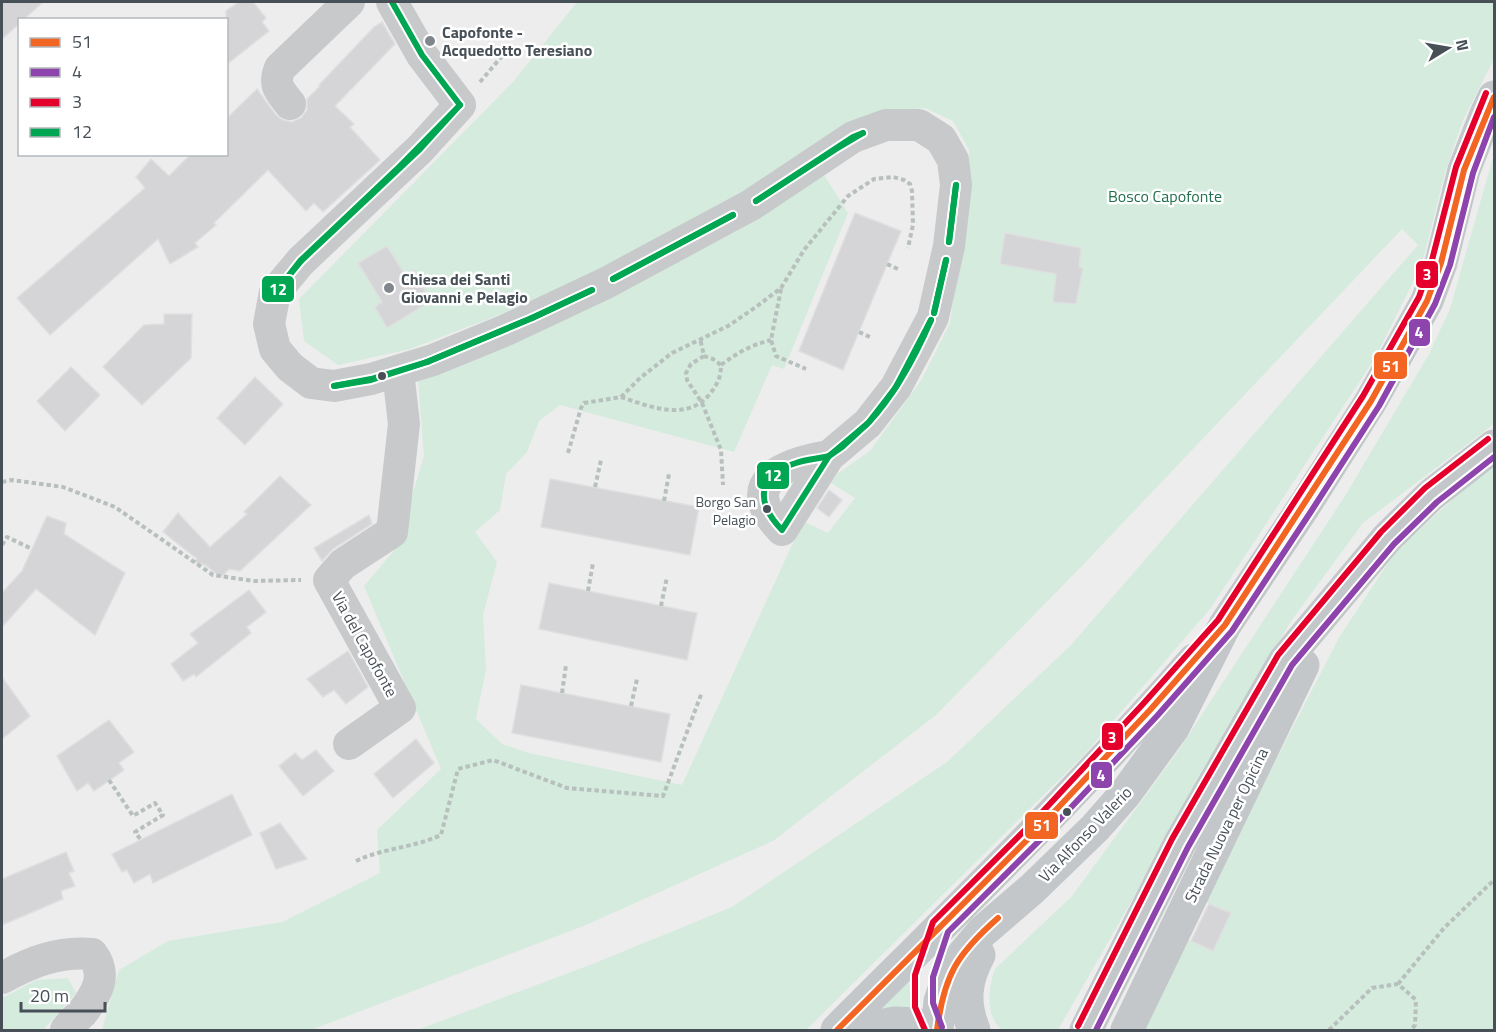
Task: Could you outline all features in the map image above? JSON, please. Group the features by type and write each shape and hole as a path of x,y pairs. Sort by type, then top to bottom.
{"main road":[{"name":"Via Alfonso Valerio","path":"936,1030 940,1001 951,969 982,932 1032,889 1095,828 1125,795 1173,728 1225,625 1371,401 1427,301 1441,263 1464,170 1494,97"},
{"name":"Strada Nuova per Opicina","path":"1086,1030 1180,843 1285,660 1387,538 1431,495 1494,446"},
{"name":"Strada Nuova per Opicina","path":"1127,1030 1300,674 1321,619"},
{"name":"Via Alfonso Valerio","path":"936,1030 924,1005 924,976 940,927 1039,828 1150,710 1225,625"},
{"path":"974,1030 967,1012 965,994 970,974 986,942 1032,889"},
{"path":"837,1030 940,927"},
{"path":"857,1030 895,1023 916,1024 928,1030"}],"street":[{"path":"290,104 278,89 276,78 280,68 349,2"},
{"path":"392,2 422,56 460,105 420,149 301,261 275,292 269,324 275,349 290,367 311,383 334,386 371,379 433,360 506,330 606,283 751,205 853,137 886,125 919,125 941,139 953,160 956,185 949,246 933,316 896,387 868,423 829,456"},
{"name":"Via del Capofonte","path":"349,744 400,708 329,580 343,564 392,532 404,424 398,371"},
{"path":"2,978 51,956 72,952 92,954 101,970 100,984 82,1012 66,1030"}],"path":[{"path":"460,105 508,49"},
{"path":"621,397 640,378 672,353 728,326 781,288 804,250 848,196 874,179 892,177 910,184 913,225 908,248"},
{"path":"887,264 900,270"},
{"path":"781,288 771,340 776,356 806,369"},
{"path":"859,332 872,338"},
{"path":"700,338 704,356"},
{"path":"568,453 584,403 621,397 656,409 690,408 702,403 719,381 721,366 735,354 753,344 771,340"},
{"path":"704,356 713,359 721,366"},
{"path":"704,356 691,364 686,373 687,380 702,403 721,450 723,485"},
{"path":"595,487 601,460"},
{"path":"664,501 669,474"},
{"path":"2,482 12,480 63,488 115,507 213,575 254,581 329,580"},
{"path":"2,545 7,537 32,549"},
{"path":"588,591 593,563"},
{"path":"661,606 667,577"},
{"path":"562,693 566,665"},
{"path":"631,706 637,679"},
{"path":"356,861 373,853 424,843 441,835 459,769 493,760 567,788 663,796 702,692"},
{"path":"109,780 133,816 154,802 163,815 135,832 141,840"},
{"path":"1329,1030 1372,988 1398,984 1444,928 1494,880"},
{"path":"1398,984 1416,1000 1415,1025 1411,1030"}],"green space":[{"name":"Bosco Capofonte","path":"577,2 1494,2 1494,59 1463,120 1445,173 1422,264 1375,358 1210,609 1083,756 806,1030 417,1030 595,963 732,907 947,762 1071,645 1418,245 1402,229 1079,569 936,715 773,841 586,925 311,1030 102,1030 119,970 168,941 282,922 380,873 377,830 441,769 364,586 396,548 424,456 418,381 584,311 735,232 824,175 848,213 784,369 772,365 734,452 560,405 539,421 527,452 506,474 500,510 475,532 497,562 483,615 486,669 476,719 502,744 529,753 682,785 803,521 828,533 855,498 831,483 837,474 870,451 922,379 950,323 970,181 969,150 953,121 925,108 889,111 683,228 525,305 410,349 338,365 304,341 299,299 513,82"},
{"path":"1494,154 1494,424 1363,523 1291,621 1058,1030 1002,1030 990,1010 990,993 995,969 1072,896 1176,754 1345,496 1429,354 1450,309"},
{"path":"1494,466 1494,1030 1141,1030 1186,939 1213,951 1230,913 1203,901 1340,636 1396,551 1484,471"},
{"path":"908,966 910,991 915,1011 868,1013"},
{"path":"68,978 76,993 43,1030 2,1030 2,998 37,980"}],"building":[{"path":"2,2 43,2 25,18 18,18 18,25 2,39"},
{"path":"239,2 253,2 266,18 262,22 269,31 228,63 228,18 226,18 226,11"},
{"path":"382,22 395,44 335,106 354,124 350,127 380,160 323,212 314,203 306,211 268,170 214,223 216,225 195,243 198,247 170,264 158,239 50,335 17,298 145,188 136,177 151,159 169,176 189,156 228,156 228,117 257,89 276,115 283,120 292,122 301,118 307,110 307,99 374,27"},
{"path":"855,213 901,231 843,370 799,351"},
{"path":"1005,233 1081,248 1079,267 1083,268 1076,304 1053,302 1056,274 1000,264"},
{"name":"Chiesa dei Santi Giovanni e Pelagio","path":"387,246 405,275 413,270 431,301 387,328 375,307 382,302 358,263"},
{"path":"164,314 192,314 191,358 142,405 103,367 144,325 164,324"},
{"path":"71,367 100,395 65,431 37,401"},
{"path":"255,377 283,404 245,445 217,418"},
{"path":"280,476 311,505 240,571 229,569 221,577 205,565 193,562 197,559 163,532 178,513 210,547 247,514 244,512"},
{"path":"550,479 699,507 690,555 541,527"},
{"path":"829,490 842,500 829,517 817,508"},
{"path":"369,515 372,524 333,549 322,561 314,548"},
{"path":"47,516 66,523 64,534 125,573 95,635 36,589 2,627 2,593 22,571"},
{"path":"549,583 697,613 687,660 539,629"},
{"path":"249,590 266,612 247,627 251,633 196,677 194,674 183,681 171,664 198,643 190,634"},
{"path":"348,651 368,687 346,704 334,690 323,697 307,679"},
{"path":"2,677 30,716 2,739"},
{"path":"521,685 670,714 661,762 512,733"},
{"path":"109,720 134,752 119,763 124,770 94,791 88,783 77,791 57,756"},
{"path":"416,739 434,763 393,798 374,774"},
{"path":"316,750 334,771 303,796 279,766 295,753 302,760"},
{"path":"232,794 252,835 153,883 150,874 134,883 127,870 122,872 112,854"},
{"path":"280,823 307,859 276,869 260,833"},
{"path":"66,852 74,871 69,873 75,886 61,891 63,899 2,925 2,879"},
{"path":"1209,904 1231,913 1213,951 1191,941"}],"transit line":[{"name":"12","path":"392,2 422,55 460,105"},
{"name":"3","path":"925,1030 915,1007 915,975 933,922 1033,822 1218,620 1363,396 1419,297 1432,260 1456,167 1486,93"},
{"name":"51","path":"837,1030 1039,828 1150,710 1225,625 1371,401 1427,301 1441,263 1464,170 1494,97"},
{"name":"12","path":"460,105 420,149 301,261 278,289 300,261 397,169 460,105"},
{"name":"4","path":"942,1027 933,1003 933,977 948,932 1046,834 1157,716 1232,631 1379,406 1435,304 1450,265 1473,173 1494,117"},
{"name":"12","path":"756,201 853,137 863,133"},
{"name":"12","path":"756,201 863,133"},
{"name":"12","path":"949,242 956,185"},
{"name":"12","path":"949,242 956,185"},
{"name":"12","path":"613,279 733,215"},
{"name":"12","path":"613,279 733,215"},
{"name":"12","path":"934,313 946,260"},
{"name":"12","path":"934,313 946,260"},
{"name":"12","path":"532,318 592,290"},
{"name":"12","path":"532,318 592,290"},
{"name":"12","path":"427,362 532,318"},
{"name":"12","path":"427,362 532,318"},
{"name":"12","path":"869,422 896,387 931,320"},
{"name":"12","path":"869,422 888,399 904,374 931,320"},
{"name":"12","path":"334,386 371,380 427,362"},
{"name":"12","path":"334,386 371,379 427,362"},
{"name":"12","path":"829,456 867,424"},
{"name":"12","path":"829,456 867,424"},
{"name":"3","path":"1078,1026 1172,839 1278,655 1381,532 1425,488 1488,439"},
{"name":"12","path":"829,456 782,530 773,520 764,500 767,482 783,468 829,456"},
{"name":"4","path":"1096,1030 1188,847 1292,665 1394,544 1437,502 1494,457"},
{"name":"51","path":"937,1030 944,994 955,967 972,943 998,918"}],"place":[{"name":"Capofonte - Acquedotto Teresiano","path":"430,41"},
{"name":"Chiesa dei Santi Giovanni e Pelagio","path":"389,288"},
{"name":"Borgo San Pelagio","path":"767,509"}]}
